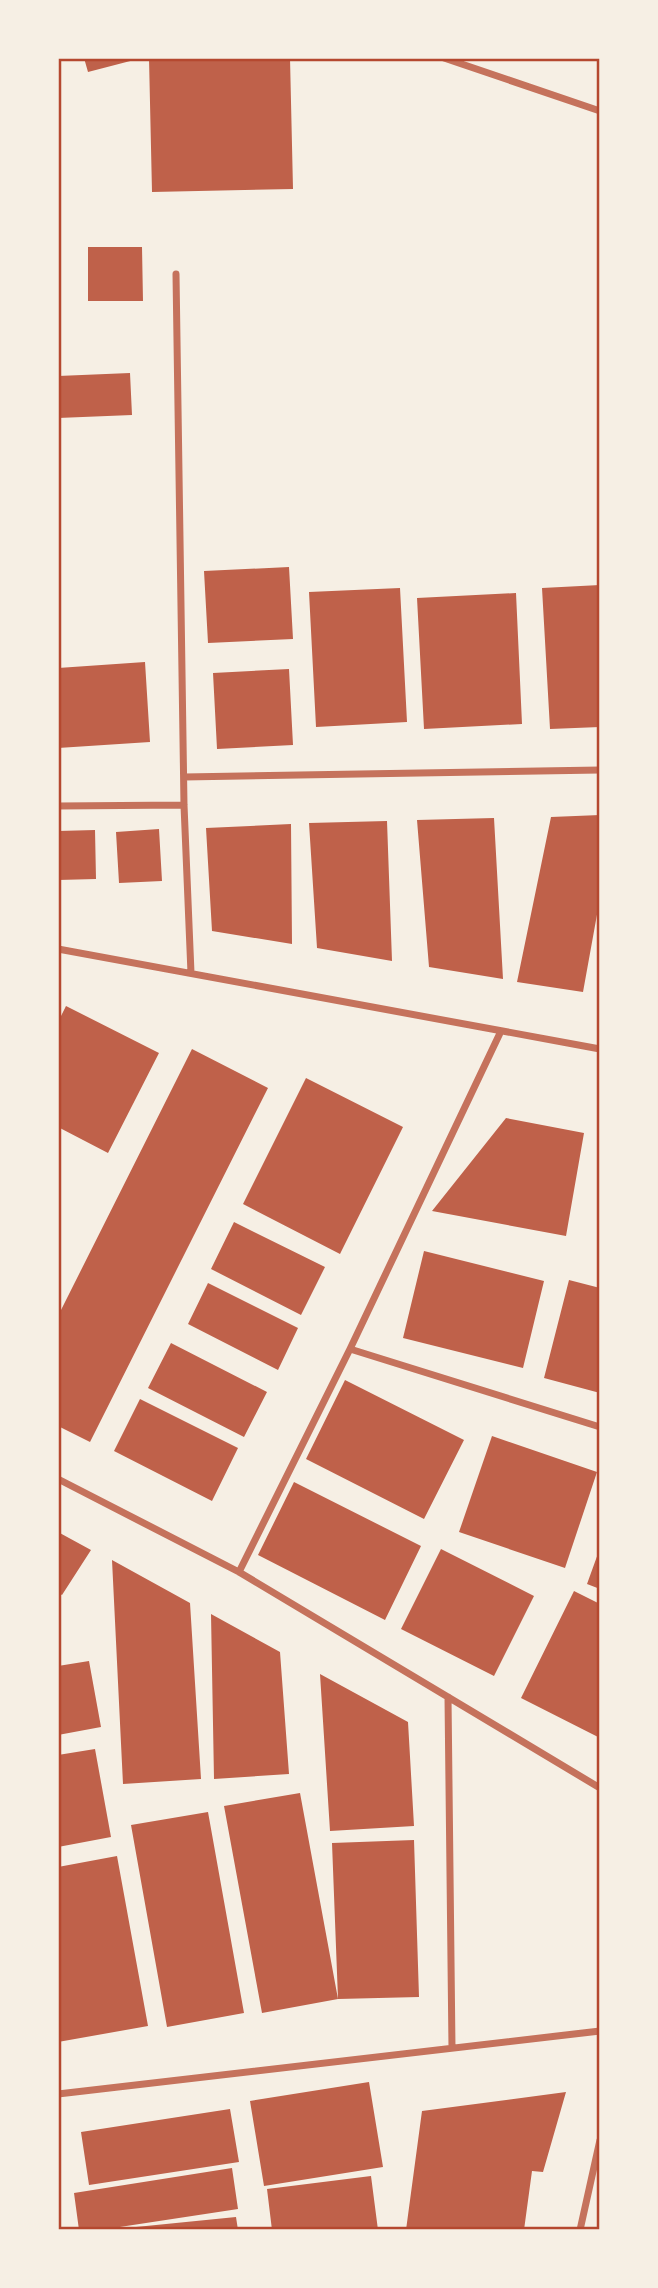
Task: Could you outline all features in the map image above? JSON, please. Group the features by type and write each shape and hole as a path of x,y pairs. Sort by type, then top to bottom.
{"street":[{"path":"444,58 600,111"},
{"path":"176,274 184,805 191,973"},
{"path":"184,777 600,771"},
{"path":"58,806 184,805"},
{"path":"58,949 600,1049"},
{"path":"239,1573 350,1349 501,1031"},
{"path":"350,1349 600,1427"},
{"path":"58,1479 239,1573 600,1788"},
{"path":"448,1697 452,2048"},
{"path":"58,2094 600,2031"},
{"path":"580,2230 600,2140"}],"building":[{"path":"84,58 138,58 138,59 88,72"},
{"path":"149,58 290,58 293,189 152,192"},
{"path":"88,247 142,247 143,301 88,301"},
{"path":"130,373 132,415 58,418 58,376"},
{"path":"289,567 293,639 208,643 204,571"},
{"path":"600,585 600,727 550,729 542,588"},
{"path":"400,588 407,722 316,727 309,592"},
{"path":"516,593 522,724 424,729 417,598"},
{"path":"145,662 150,742 58,748 58,668"},
{"path":"289,669 293,745 217,749 213,673"},
{"path":"600,815 600,898 583,992 517,982 551,817"},
{"path":"494,818 503,979 429,967 417,820"},
{"path":"387,821 392,961 317,948 309,823"},
{"path":"291,824 292,944 212,931 206,828"},
{"path":"159,829 162,881 119,883 116,832"},
{"path":"95,830 96,879 58,880 58,831"},
{"path":"66,1006 159,1053 108,1153 58,1127 58,1022"},
{"path":"192,1049 268,1088 90,1442 58,1426 58,1316"},
{"path":"306,1078 403,1127 340,1254 243,1204"},
{"path":"506,1118 584,1133 566,1236 432,1211"},
{"path":"234,1222 325,1267 301,1315 211,1269"},
{"path":"424,1251 544,1281 523,1368 403,1338"},
{"path":"569,1280 600,1288 600,1393 544,1378"},
{"path":"208,1283 298,1328 278,1370 188,1324"},
{"path":"171,1343 267,1392 244,1437 148,1388"},
{"path":"345,1380 464,1440 424,1519 306,1459"},
{"path":"140,1399 238,1448 212,1501 114,1451"},
{"path":"492,1436 597,1472 565,1568 459,1532"},
{"path":"294,1482 421,1546 385,1620 258,1555"},
{"path":"58,1532 91,1550 62,1595 58,1593"},
{"path":"600,1548 600,1589 587,1584"},
{"path":"441,1549 534,1596 494,1676 401,1629"},
{"path":"112,1560 190,1603 201,1779 123,1784"},
{"path":"574,1591 600,1604 600,1738 521,1698"},
{"path":"211,1614 280,1652 289,1774 214,1779"},
{"path":"89,1661 101,1727 58,1735 58,1666"},
{"path":"320,1674 408,1722 414,1826 330,1831"},
{"path":"95,1749 111,1837 58,1847 58,1755"},
{"path":"300,1793 338,1999 262,2013 224,1806"},
{"path":"208,1812 244,2013 167,2027 131,1825"},
{"path":"414,1840 419,1997 338,1999 332,1843"},
{"path":"117,1856 148,2026 58,2042 58,1867"},
{"path":"369,2082 383,2167 264,2186 250,2101"},
{"path":"566,2092 543,2172 532,2171 524,2230 406,2230 422,2111"},
{"path":"230,2109 239,2162 89,2185 81,2132"},
{"path":"232,2168 238,2209 100,2230 79,2230 74,2193"},
{"path":"371,2176 378,2230 272,2230 267,2189"},
{"path":"236,2217 238,2230 126,2230 126,2228"}]}
